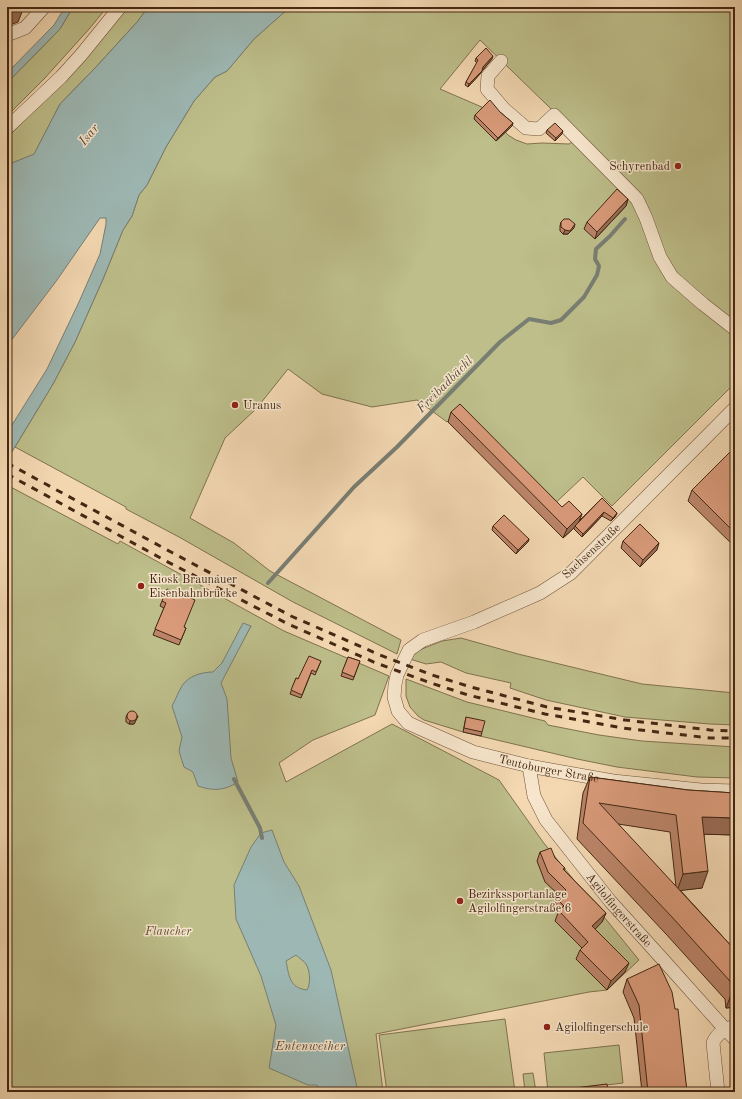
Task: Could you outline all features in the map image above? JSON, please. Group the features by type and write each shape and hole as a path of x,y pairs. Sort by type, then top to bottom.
{"street":[{"path":"7,35 25,28 44,7"},
{"path":"7,128 61,77 120,7"},
{"path":"501,61 488,76 487,89 504,109 526,128 539,129 554,115 637,199 646,218 660,257 672,277 735,329"},
{"name":"Sachsenstraße","path":"398,711 394,697 395,685 397,676 408,650 423,640 474,622 540,592 571,574 735,408"},
{"name":"Teutoburger Straße","path":"398,711 408,723 473,752 529,766 613,781 701,790 735,791"},
{"name":"Agilolfingerstraße","path":"529,766 534,796 546,820 610,902 666,963 730,1028 735,1039"},
{"path":"718,1092 712,1043 714,1039 730,1028"}],"green space":[{"path":"73,7 107,7 44,79 7,116 7,83 60,29"},
{"path":"128,7 148,7 138,21 60,104 34,155 7,165 7,138 58,86"},
{"path":"290,7 735,7 735,383 612,506 583,477 550,508 456,413 447,422 417,400 372,407 322,394 288,369 256,409 225,438 190,518 234,543 270,571 401,640 397,654 293,602 179,537 126,509 126,507 15,447 53,384 75,342 123,230 132,216 139,195 147,185 166,147 194,101 215,77 227,71 254,39","holes":["480,40 580,137 569,144 527,144 508,135 484,108 440,89"]},
{"name":"Flaucher","path":"7,485 118,544 120,541 284,631 389,676 375,715 313,740 279,763 286,782 392,724 499,780 543,842 639,960 607,990 589,992 376,1034 383,1092 7,1092","holes":["251,626 224,675 215,671"]},
{"path":"461,638 518,654 642,684 735,693 735,725 625,717 546,700 510,688 511,683 466,673 441,662 426,664 410,659 417,651 442,641"},
{"path":"406,679 467,702 545,721 548,725 599,735 642,741 735,747 735,778 697,777 617,767 463,732 424,720 418,716 410,707 406,696"},
{"path":"505,1019 515,1092 387,1092 379,1035"},
{"path":"619,1045 623,1083 548,1092 544,1053"},
{"path":"533,1073 536,1092 525,1092 523,1074"}],"water":[{"path":"65,7 73,7 60,29 7,83 7,73 54,25"},
{"name":"Isar","path":"148,7 290,7 254,39 227,71 215,77 194,101 166,147 147,185 139,195 132,216 123,230 75,342 53,384 7,460 7,433 47,369 79,302 100,254 106,218 100,218 57,280 7,346 7,200 10,195 7,196 7,165 34,154 60,104 138,21"},
{"path":"243,623 251,626 221,683 227,699 231,758 238,782 223,789 203,788 198,786 193,772 184,767 179,751 182,737 172,706 181,688 188,680 200,674 213,672 222,663"},
{"name":"Entenweiher","path":"272,830 284,862 299,886 331,970 358,1092 320,1092 317,1085 308,1085 269,1068 276,1025 261,976 236,919 234,885 251,847 261,833","holes":["296,955 305,963 308,970 310,977 307,990 301,989 293,984 289,976 286,961"]}],"building":[{"path":"486,48 493,56 483,67 482,71 469,84 466,82 478,60 476,58"},
{"path":"490,100 500,112 513,123 498,138 475,115"},
{"path":"555,123 563,131 556,138 547,130"},
{"path":"617,189 628,199 597,232 587,222"},
{"path":"564,219 569,219 575,224 570,231 561,227 561,222"},
{"path":"460,404 562,507 569,501 582,514 567,529 451,412"},
{"path":"735,447 735,533 692,490"},
{"path":"602,498 617,513 613,518 604,512 583,534 575,526"},
{"path":"504,515 529,539 518,550 493,526"},
{"path":"640,524 659,543 643,560 623,541"},
{"path":"167,589 195,600 184,627 186,628 181,640 155,629 166,603 162,601"},
{"path":"309,656 321,661 316,672 312,670 302,695 291,690"},
{"path":"348,657 360,661 354,677 342,672"},
{"path":"130,711 134,711 136,712 136,720 130,721 127,718 127,714"},
{"path":"466,717 485,721 482,732 464,728"},
{"path":"590,777 688,790 735,793 735,818 702,817 708,871 683,874 676,815 599,803 735,950 735,991 732,992 731,983 729,980 672,917 583,823"},
{"path":"551,848 555,858 565,868 563,869 606,913 592,926 629,963 611,981 580,950 588,942 559,911 564,906 557,899 566,890 548,872 540,852"},
{"path":"659,964 672,992 675,1009 678,1009 687,1092 648,1092 639,1005 627,979"},
{"path":"607,1084 608,1092 542,1092"}],"waterway":[{"name":"Freibadbächl","path":"268,583 354,487 397,447 500,342 529,319 551,323 561,320 584,297 597,275 599,266 595,259 596,249 625,219"},
{"path":"234,779 260,828 262,838"}],"railway":[{"path":"7,463 291,616 380,655 432,675 547,707 625,720 710,730 735,731"},
{"path":"7,474 166,561 288,624 376,663 428,682 468,695 545,714 623,728 710,738 735,738"}],"place":[{"name":"Schyrenbad","path":"678,166"},
{"name":"Uranus","path":"235,405"},
{"name":"Kiosk Braunauer Eisenbahnbrücke","path":"141,586"},
{"name":"Bezirkssportanlage Agilolfingerstraße 6","path":"460,901"},
{"name":"Agilolfingerschule","path":"547,1027"}]}
